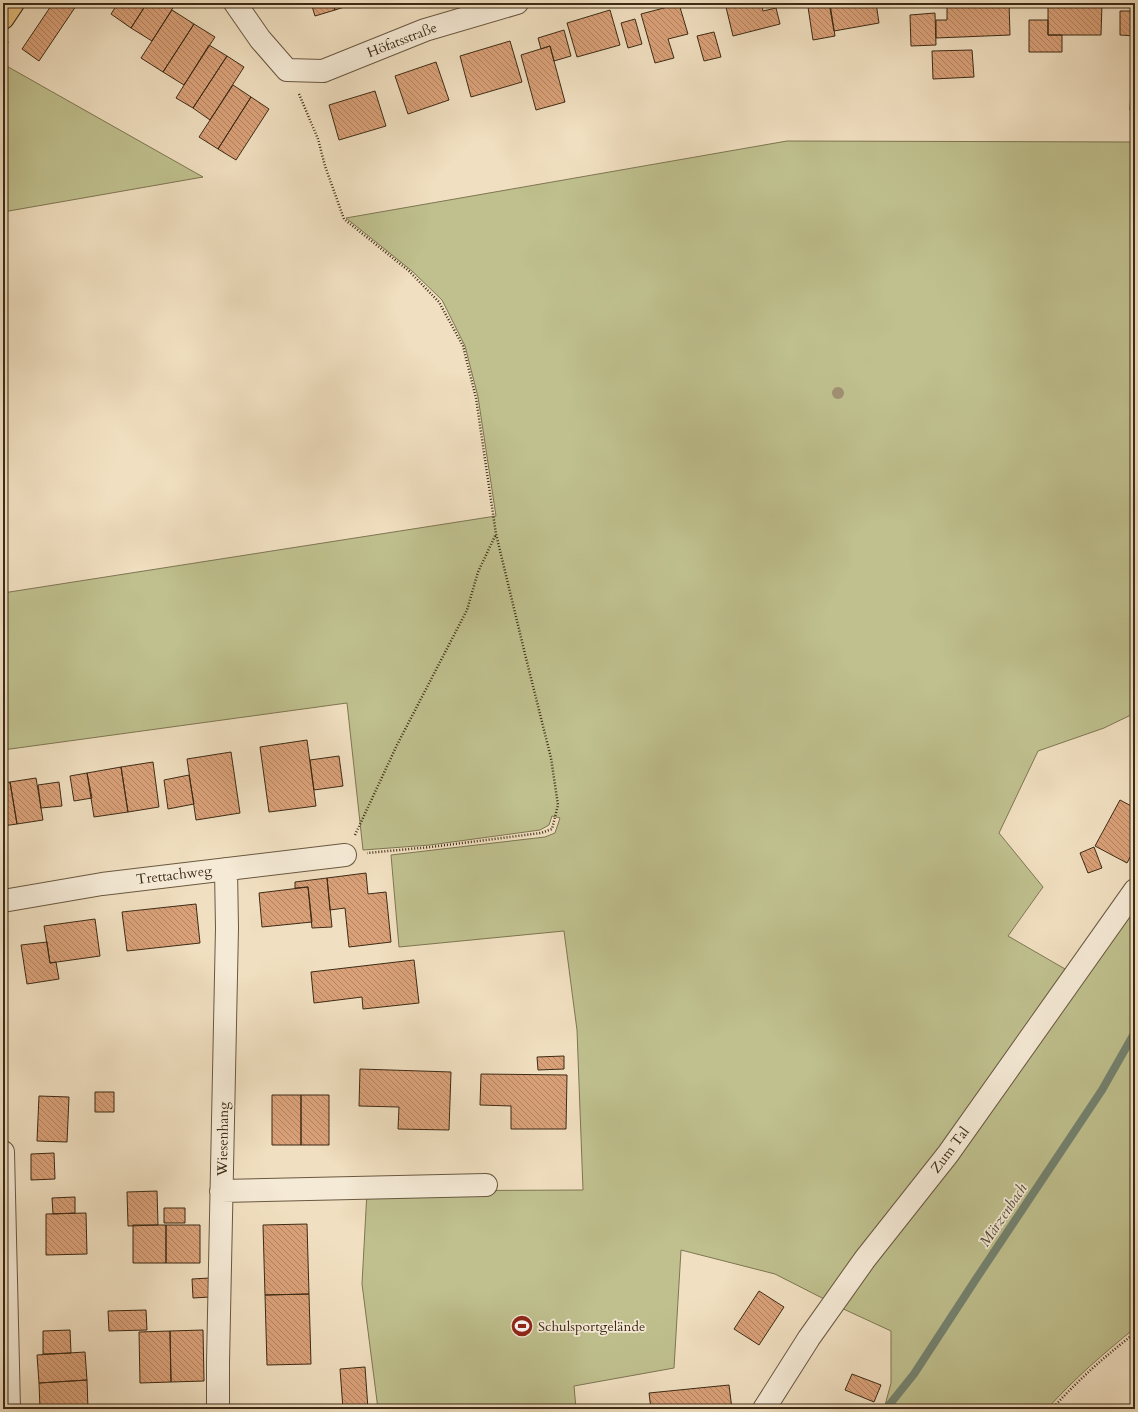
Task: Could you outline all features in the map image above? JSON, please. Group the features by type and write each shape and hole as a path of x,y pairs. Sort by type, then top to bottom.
{"main road":[{"path":"3,18 13,3"}],"street":[{"path":"235,3 260,39 287,70"},
{"name":"Höfatsstraße","path":"287,70 322,71 425,30 517,3"},
{"name":"Trettachweg","path":"3,901 102,884 346,855"},
{"name":"Wiesenhang","path":"218,1409 228,928 226,869"},
{"name":"Zum Tal","path":"764,1409 809,1338 861,1265 948,1154 1135,890"},
{"path":"3,1152 9,1409"},
{"path":"222,1191 486,1185"}],"path":[{"path":"287,70 308,112 344,219 409,271 440,302 463,346 476,398 496,534 552,758 558,805 552,829 540,833 431,847 346,855"},
{"path":"346,855 397,744 467,610 478,572 496,534"},
{"path":"1052,1409 1110,1353 1135,1333"}],"green space":[{"path":"3,64 203,177 3,212"},
{"path":"787,141 1135,142 1135,713 1104,728 1038,751 999,833 1043,887 1008,936 1072,973 828,1301 775,1274 681,1250 674,1368 574,1386 576,1409 378,1409 362,1284 367,1191 583,1190 577,1030 564,931 399,947 391,855 545,837 555,833 560,818 552,816 549,825 540,830 430,845 363,850 347,703 3,750 3,593 496,516 478,397 465,346 442,300 412,271 346,218"},
{"path":"1135,895 1135,1328 1068,1387 1047,1409 884,1409 891,1383 891,1331 837,1306"}],"building":[{"path":"53,3 78,3 39,61 22,49"},
{"path":"118,3 147,3 131,28 111,14"},
{"path":"147,3 176,3 152,41 131,28"},
{"path":"311,3 333,3 335,10 315,16"},
{"path":"333,3 357,3 335,10"},
{"path":"725,3 761,3 763,11 776,8 780,24 733,36"},
{"path":"829,3 876,3 879,23 834,31"},
{"path":"947,3 1009,3 1010,35 936,38 936,20 947,20"},
{"path":"1048,3 1102,3 1101,35 1048,35"},
{"path":"679,4 688,34 668,39 674,58 655,63 641,14"},
{"path":"830,4 835,36 813,40 808,7"},
{"path":"172,10 194,24 163,72 141,58"},
{"path":"610,10 620,45 577,57 567,23"},
{"path":"1120,11 1135,11 1135,36 1120,35"},
{"path":"935,13 936,45 911,46 910,15"},
{"path":"635,19 642,44 628,48 621,23"},
{"path":"1029,20 1048,20 1048,35 1062,35 1062,52 1029,52"},
{"path":"194,24 215,37 184,85 163,72"},
{"path":"564,30 571,56 554,61 550,46 541,49 538,38"},
{"path":"714,32 721,57 704,61 697,36"},
{"path":"510,41 522,82 471,97 460,56"},
{"path":"209,45 227,56 193,108 176,98"},
{"path":"550,46 565,102 536,110 521,55"},
{"path":"972,50 974,77 933,79 932,51"},
{"path":"227,56 244,67 210,120 193,108"},
{"path":"436,62 449,100 408,114 395,76"},
{"path":"1132,67 1135,67 1135,110 1130,110"},
{"path":"233,85 251,97 218,149 199,137"},
{"path":"375,91 386,126 339,140 329,105"},
{"path":"251,97 269,109 236,160 218,149"},
{"path":"307,740 316,806 269,812 260,747"},
{"path":"231,752 240,813 196,820 187,759"},
{"path":"339,756 343,786 314,790 310,760"},
{"path":"153,762 159,807 128,812 121,767"},
{"path":"121,767 128,812 94,817 87,773"},
{"path":"87,773 92,798 74,801 70,776"},
{"path":"189,775 194,804 168,809 164,780"},
{"path":"36,778 43,820 17,824 10,782"},
{"path":"10,782 17,824 3,826 3,783"},
{"path":"59,782 62,806 41,808 38,785"},
{"path":"1120,800 1135,808 1135,848 1127,863 1095,846"},
{"path":"1094,847 1102,868 1088,873 1080,853"},
{"path":"366,873 368,894 386,892 391,942 349,947 345,908 330,910 327,878"},
{"path":"327,878 332,927 312,928 308,887 295,888 295,882"},
{"path":"308,887 312,922 262,927 259,893"},
{"path":"196,904 200,943 127,951 122,912"},
{"path":"95,919 100,956 50,963 44,926"},
{"path":"47,942 50,963 56,962 59,979 27,984 21,945"},
{"path":"414,960 419,1003 363,1009 362,997 314,1003 311,972"},
{"path":"564,1056 564,1069 538,1070 537,1057"},
{"path":"360,1069 451,1072 449,1130 398,1129 399,1107 359,1106"},
{"path":"481,1074 567,1075 566,1129 511,1129 511,1106 480,1105"},
{"path":"95,1092 114,1092 114,1112 95,1112"},
{"path":"272,1095 301,1095 301,1145 272,1145"},
{"path":"301,1095 329,1095 329,1145 301,1145"},
{"path":"39,1096 69,1097 67,1142 37,1141"},
{"path":"54,1153 55,1179 31,1180 31,1154"},
{"path":"157,1191 158,1225 128,1226 127,1192"},
{"path":"75,1197 75,1213 53,1214 52,1198"},
{"path":"164,1208 185,1208 185,1223 164,1223"},
{"path":"86,1213 87,1254 46,1255 46,1214"},
{"path":"307,1224 309,1294 265,1295 263,1225"},
{"path":"133,1225 166,1225 166,1263 133,1263"},
{"path":"166,1225 200,1225 200,1263 166,1263"},
{"path":"210,1278 210,1297 193,1298 192,1279"},
{"path":"759,1291 784,1307 759,1345 734,1329"},
{"path":"309,1294 311,1364 267,1365 265,1295"},
{"path":"146,1310 147,1330 109,1331 108,1311"},
{"path":"70,1330 71,1353 43,1354 43,1331"},
{"path":"203,1330 204,1381 171,1382 170,1331"},
{"path":"170,1331 171,1382 140,1383 139,1332"},
{"path":"85,1352 87,1380 39,1383 37,1355"},
{"path":"365,1367 368,1409 343,1409 340,1369"},
{"path":"852,1374 881,1385 874,1402 845,1390"},
{"path":"87,1380 88,1409 40,1409 39,1383"},
{"path":"729,1385 732,1409 651,1409 649,1393"}],"waterway":[{"name":"Märzenbach","path":"886,1409 914,1374 1102,1090 1135,1032"}],"place":[{"name":"Schulsportgelände","path":"522,1326"}]}
